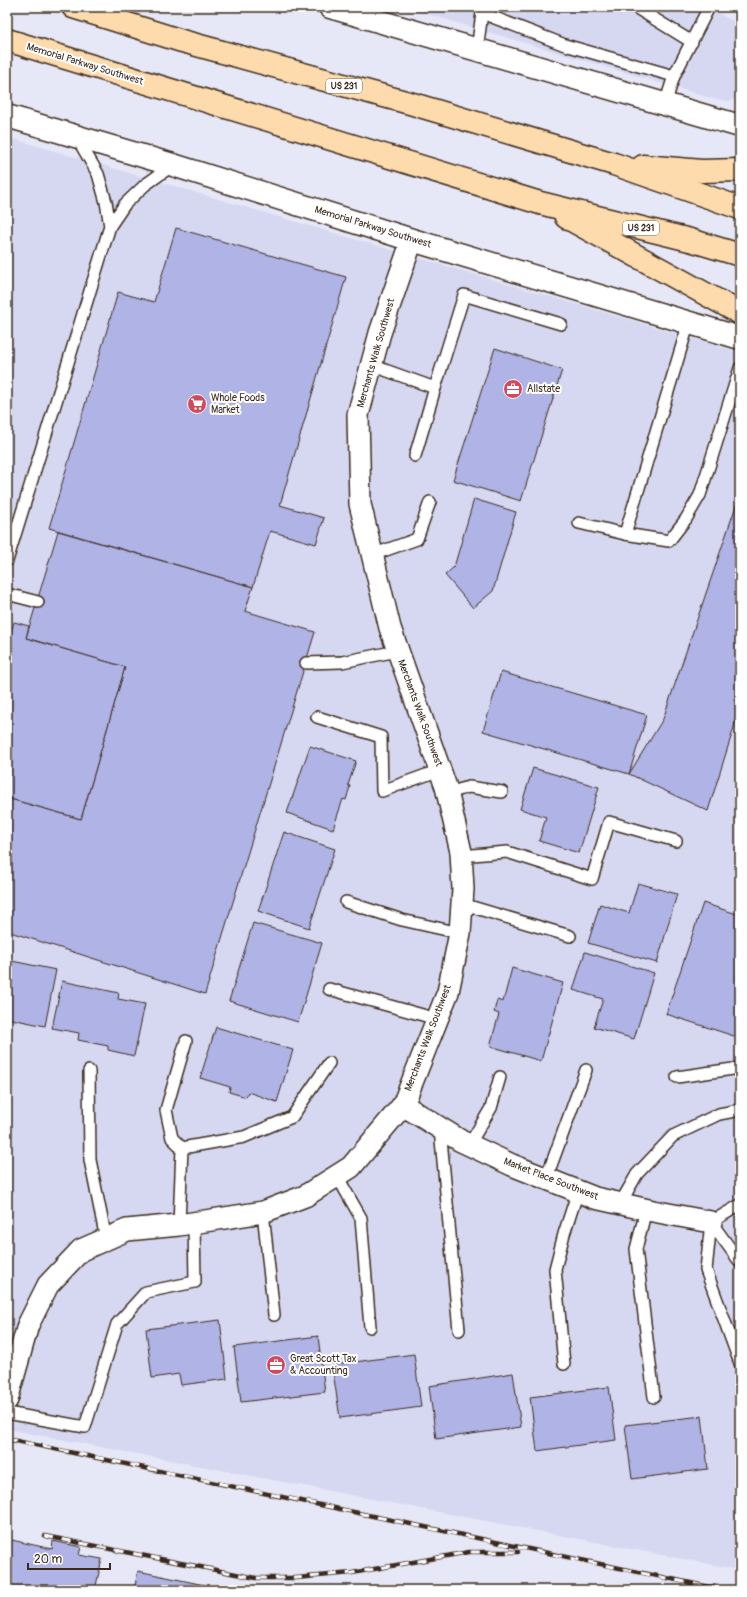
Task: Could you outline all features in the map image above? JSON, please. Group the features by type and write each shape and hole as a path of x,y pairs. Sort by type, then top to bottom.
{"highway":[{"name":"US 231","path":"73,7 182,41 413,104 614,164 740,208"},
{"name":"Memorial Parkway Southwest","path":"9,41 540,203 690,240 740,256"},
{"path":"614,164 702,171 740,170"},
{"path":"540,203 653,266 740,312"}],"main road":[{"path":"330,7 740,126"},
{"name":"Memorial Parkway Southwest","path":"7,116 173,165 412,240 740,338"}],"street":[{"name":"Merchants Walk Southwest","path":"7,1400 28,1325 48,1284 81,1250 127,1230 187,1224 263,1212 305,1196 352,1167 403,1105 448,992 460,933 463,889 461,856 448,793 390,628 360,504 358,415 380,333 412,240"},
{"name":"Market Place Southwest","path":"403,1105 440,1129 469,1145 512,1165 595,1198 646,1210 711,1222"}],"lane":[{"path":"635,7 692,42"},
{"path":"666,104 674,76 709,7"},
{"path":"477,50 481,10 565,45 674,76"},
{"path":"76,137 98,174 106,202 110,226"},
{"path":"7,561 110,226 125,204 145,185 173,165"},
{"path":"415,456 464,295 561,324"},
{"path":"625,534 689,322"},
{"path":"371,365 435,388"},
{"path":"579,523 625,534 669,541 686,519 700,495 740,368"},
{"path":"372,555 416,539 430,502"},
{"path":"7,594 38,602"},
{"path":"306,663 342,662 397,651"},
{"path":"317,717 380,737 382,791 440,770"},
{"path":"448,793 469,786 502,792"},
{"path":"461,856 507,852 592,879 609,822 676,841"},
{"path":"346,902 402,920 460,933"},
{"path":"462,904 570,936"},
{"path":"329,989 437,1019"},
{"path":"7,1413 85,1427 117,1324 146,1292 195,1282 187,1224 182,1148 172,1138 166,1110 186,1041"},
{"path":"182,1148 244,1137 292,1117 329,1063"},
{"path":"677,1077 740,1068"},
{"path":"546,1179 586,1070"},
{"path":"89,1071 90,1160 106,1239"},
{"path":"469,1145 491,1108 500,1077"},
{"path":"620,1204 637,1174 673,1136 719,1114 740,1110"},
{"path":"440,1129 459,1330"},
{"path":"337,1176 361,1218 370,1327"},
{"path":"564,1364 555,1269 564,1234 578,1191"},
{"path":"711,1222 740,1204"},
{"path":"646,1210 636,1249 654,1397"},
{"path":"263,1212 274,1316"},
{"path":"711,1222 740,1262"},
{"path":"711,1222 706,1270 740,1363"}],"shaded area":[{"path":"404,7 706,7 740,26 740,97 730,101 714,99"},
{"path":"7,137 740,352 740,1570 7,1429"}],"building":[{"name":"Whole Foods Market","path":"176,228 346,277 280,505 324,518 316,544 270,531 253,587 49,528 118,292 154,302"},
{"path":"495,348 562,370 521,501 453,480"},
{"path":"740,494 740,708 708,811 629,774 663,719"},
{"path":"474,499 516,512 493,591 473,608 445,575 454,567"},
{"path":"58,531 253,587 245,611 315,632 205,994 7,931 7,798 81,819 125,667 26,638"},
{"path":"14,622 29,626 26,638 125,667 81,819 7,798 7,644"},
{"path":"501,672 647,715 629,774 483,731"},
{"path":"310,746 356,761 348,785 350,786 346,800 343,799 333,829 287,813"},
{"path":"533,768 599,787 579,853 539,841 546,817 520,809"},
{"path":"284,832 335,849 309,928 258,911"},
{"path":"638,883 677,894 657,963 588,943 600,904 629,913"},
{"path":"703,903 740,915 740,1038 666,1014"},
{"path":"253,923 322,943 298,1022 229,1001"},
{"path":"585,952 654,973 634,1039 594,1027 603,999 573,990"},
{"path":"7,960 56,970 45,1026 7,1018"},
{"path":"512,968 563,983 541,1061 490,1046 499,1014 494,1012 497,1000 503,1002"},
{"path":"62,981 119,993 118,999 145,1004 134,1056 108,1050 108,1046 78,1040 79,1033 52,1028"},
{"path":"216,1027 293,1050 277,1102 248,1092 246,1097 229,1092 230,1087 200,1078"},
{"path":"220,1320 227,1379 181,1385 179,1374 152,1378 146,1329"},
{"path":"318,1336 325,1392 241,1402 234,1347"},
{"path":"414,1354 421,1407 340,1418 332,1365"},
{"path":"513,1373 521,1427 436,1439 429,1386"},
{"path":"609,1387 616,1440 537,1451 530,1397"},
{"path":"702,1416 708,1469 632,1479 625,1425"},
{"path":"7,1539 52,1549 53,1541 81,1547 79,1555 102,1559 95,1590 7,1590"},
{"path":"138,1571 228,1590 134,1590"}],"railway":[{"path":"7,1439 724,1590"},
{"path":"45,1536 256,1578 296,1578 352,1573 469,1552 518,1552"}],"place":[{"name":"Allstate","path":"513,389"},
{"name":"Whole Foods Market","path":"197,404"},
{"name":"Great Scott Tax & Accounting","path":"276,1365"}]}
